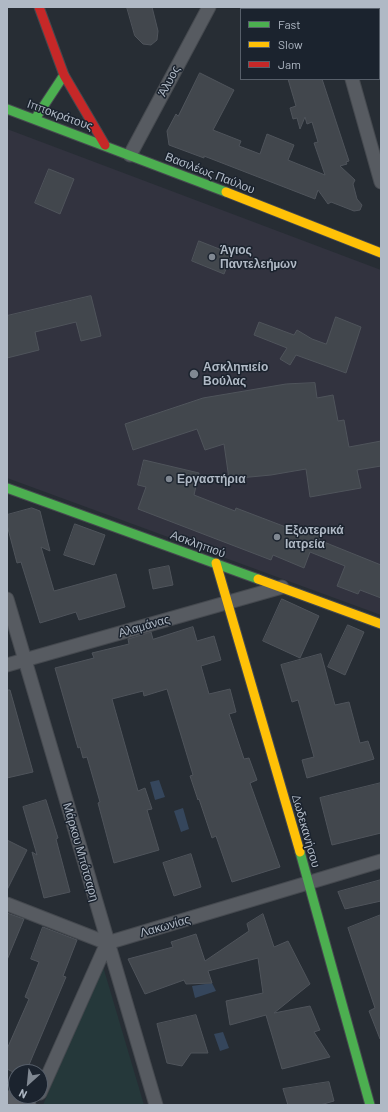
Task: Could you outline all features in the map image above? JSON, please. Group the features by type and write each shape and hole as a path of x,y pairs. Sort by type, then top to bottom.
{"street":[{"path":"39,7 64,75 105,145"},
{"name":"Άλυος","path":"130,155 209,7"},
{"path":"35,119 64,75"},
{"path":"352,80 381,182"},
{"name":"Ιπποκράτους","path":"7,109 105,145"},
{"name":"Βασιλέως Παύλου","path":"105,145 380,252"},
{"name":"Ασκληπιού","path":"7,488 381,624"},
{"name":"Δωδεκανήσου","path":"216,564 309,883 370,1105"},
{"name":"Αλαμάνας","path":"7,665 282,587"},
{"name":"Μάρκου Μπότσαρη","path":"7,599 107,943 156,1105"},
{"name":"Λακωνίας","path":"107,943 381,861"},
{"path":"7,904 107,943 48,1075"},
{"path":"7,1097 29,1105"}],"shaded area":[{"name":"Ασκληπιείο Βούλας","path":"7,129 381,270 381,615 7,478"},
{"path":"102,963 144,1105 43,1105 48,1104 48,1093"}],"water":[{"path":"159,780 165,797 155,800 150,782"},
{"path":"183,808 189,829 181,832 174,811"},
{"path":"212,983 216,991 195,998 192,986"},
{"path":"223,1032 229,1048 220,1051 214,1034"}],"building":[{"path":"127,7 152,7 158,31 157,40 151,45 143,44 135,36"},
{"path":"200,73 234,90 213,130 241,141 239,146 260,154 267,134 294,145 288,160 325,175 314,143 318,142 312,122 307,124 305,117 300,129 297,118 293,119 290,108 296,106 288,80 322,80 349,161 346,162 347,164 340,166 355,180 353,184 357,199 362,205 360,210 354,211 331,202 328,204 318,190 315,199 204,156 204,158 169,145 167,131 176,114 178,116"},
{"path":"49,169 74,179 60,214 35,203"},
{"name":"Άγιος Παντελεήμων","path":"199,241 232,254 224,274 192,261"},
{"path":"91,296 101,336 81,341 76,322 35,332 39,350 7,358 7,316"},
{"path":"336,317 361,327 346,373 296,355 290,365 280,359 287,348 254,335 259,322 294,335 297,330 312,339 326,344"},
{"path":"315,383 317,398 333,395 338,421 344,420 349,447 381,441 381,466 357,470 361,488 310,497 306,469 271,475 229,479 224,444 205,450 197,429 133,450 125,424 203,398 286,384"},
{"path":"144,460 199,473 194,495 235,511 236,508 291,529 293,524 321,535 319,540 381,565 381,598 360,590 358,594 337,586 345,566 310,552 304,568 273,555 271,560 138,509 146,487 138,485"},
{"path":"32,508 40,511 50,551 41,547 54,591 116,574 125,607 79,620 76,612 40,623 21,562 17,563 7,525 7,515"},
{"path":"75,524 105,535 94,565 64,555"},
{"path":"169,566 173,585 153,589 149,570"},
{"path":"282,599 319,616 300,658 263,641"},
{"path":"348,625 364,632 345,675 328,667"},
{"path":"193,627 197,641 214,636 221,660 201,666 209,694 230,689 236,712 229,714 244,759 249,758 257,780 250,783 280,867 232,882 216,836 212,838 199,799 198,800 190,776 193,775 167,689 144,696 143,691 112,699 138,791 145,788 152,809 147,810 159,850 114,863 98,803 100,802 87,757 83,758 80,747 78,748 55,668 94,658 92,653 129,644 128,639 151,632 153,639"},
{"path":"321,654 335,705 349,702 360,743 368,741 374,759 307,778 302,760 314,757 298,700 292,702 281,665"},
{"path":"7,690 10,690 33,772 7,778"},
{"path":"381,783 381,833 332,845 320,798"},
{"path":"46,800 58,838 56,839 70,892 44,898 32,852 37,855 23,807"},
{"path":"7,840 27,850 7,890"},
{"path":"191,854 201,887 174,896 163,863"},
{"path":"381,880 381,901 345,909 338,892"},
{"path":"7,913 24,919 7,960"},
{"path":"263,914 274,947 288,941 310,984 274,1013 310,1006 320,1030 314,1032 330,1057 282,1069 266,1015 230,1025 226,1001 263,993 258,958 208,971 212,983 186,984 184,980 145,994 128,959 173,947 171,942 196,934 205,961 249,931 247,924"},
{"path":"381,915 380,1039 369,1011 375,1008 348,928"},
{"path":"43,927 77,940 63,976 66,977 29,1064 8,1064 8,1070 7,1049 29,999 25,997 39,962 31,959"},
{"path":"196,1015 208,1053 191,1053 182,1066 167,1063 157,1024"},
{"path":"329,1082 334,1101 320,1105 288,1105 283,1089"}],"traffic: fast":[{"path":"35,119 64,75"},
{"path":"7,109 226,192"},
{"path":"7,488 258,579"},
{"path":"300,852 370,1105"}],"traffic: slow":[{"path":"226,192 381,253"},
{"path":"216,563 300,852"},
{"path":"258,579 381,624"}],"traffic: jam":[{"path":"39,7 64,75 105,145"}],"place":[{"name":"Άγιος Παντελεήμων","path":"212,257"},
{"name":"Ασκληπιείο Βούλας","path":"194,374"},
{"name":"Εργαστήρια","path":"169,479"},
{"name":"Εξωτερικά Ιατρεία","path":"277,537"}]}
